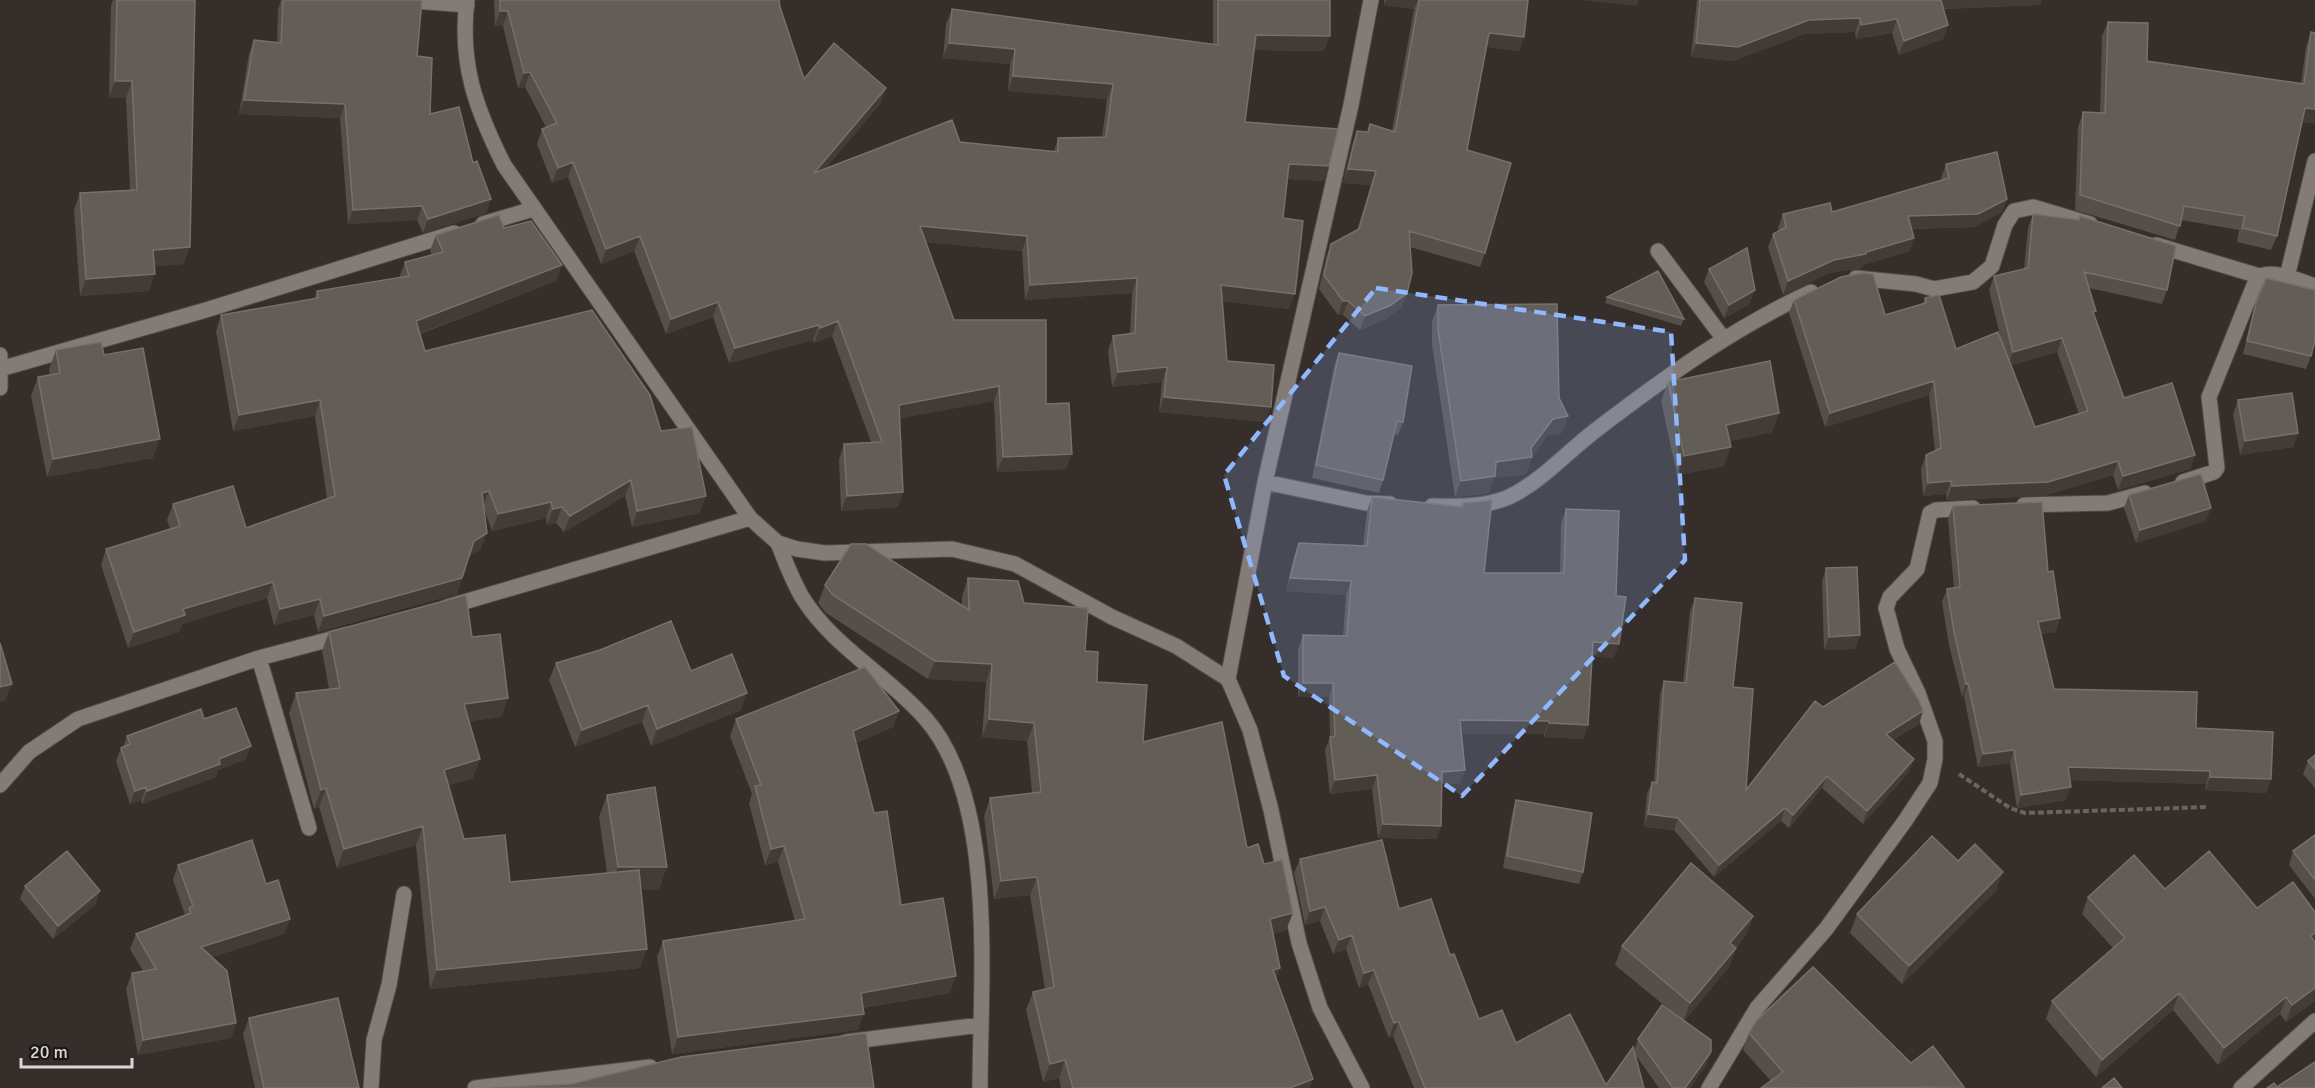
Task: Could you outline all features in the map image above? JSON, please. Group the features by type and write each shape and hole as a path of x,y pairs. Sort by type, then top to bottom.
{"street":[{"path":"402,0 467,3 464,45 470,86 483,123 504,165 532,209 750,518 778,543 797,549 825,553 952,549 1015,564 1112,617 1176,646 1228,679 1250,730 1271,810 1299,943 1320,1008 1362,1088"},
{"path":"1228,679 1265,482 1351,105 1371,0"},
{"path":"2288,277 2315,161"},
{"path":"1265,482 1366,502 1414,505 1484,504 1506,498 1524,489 1595,431 1723,338 1779,307 1847,278 1916,284 1934,290 1973,282 1992,266 2005,225 2014,211 2033,207 2101,228"},
{"path":"0,369 217,307 532,209"},
{"path":"2146,242 2259,276 2288,277 2315,286"},
{"path":"1658,251 1723,338"},
{"path":"1709,1088 1757,1008 1826,929 1930,783 1935,759 1929,721 1897,649 1886,608 1890,597 1917,569 1930,513 1936,510 1998,506 2108,502 2211,474 2217,468 2209,397 2259,276"},
{"path":"0,355 0,388"},
{"path":"437,610 750,518"},
{"path":"778,543 802,597 812,610 841,641 925,718 945,744 959,774 972,828 980,914 980,1088"},
{"path":"0,785 29,752 78,719 259,658 359,631"},
{"path":"259,658 309,828"},
{"path":"371,1088 374,1040 389,985 404,894"},
{"path":"2241,1088 2315,1021"},
{"path":"830,1044 980,1025"},
{"path":"475,1088 668,1064"}],"path":[{"path":"1935,759 2010,808 2025,813 2208,807"}],"highlighted area":[{"path":"1376,288 1671,332 1685,560 1462,796 1284,676 1224,475"}],"building":[{"path":"117,0 195,0 190,247 153,250 155,274 86,279 80,193 137,190 132,81 115,81"},
{"path":"283,0 422,0 417,56 432,58 430,114 459,107 473,163 477,161 491,199 428,219 422,206 353,210 345,104 244,100 254,40 281,43"},
{"path":"500,0 779,0 804,79 834,43 886,88 814,173 952,120 960,142 1058,152 1058,138 1106,137 1113,84 1013,76 1015,49 949,43 952,9 1218,45 1218,0 1330,0 1330,36 1256,35 1245,122 1338,129 1329,166 1289,164 1283,218 1303,221 1295,294 1221,285 1227,361 1274,365 1271,407 1164,397 1167,367 1118,372 1113,336 1135,333 1137,278 1030,285 1027,236 920,226 954,320 1046,320 1046,404 1069,403 1072,454 1003,457 999,386 899,405 903,492 847,496 844,444 882,442 838,321 820,328 819,325 735,348 718,302 671,319 640,236 606,249 573,162 558,168 542,129 557,123 530,72 524,73 508,11 500,11"},
{"path":"1419,0 1528,0 1524,37 1489,33 1467,150 1511,163 1485,253 1409,231 1412,273 1407,293 1391,305 1365,316 1348,301 1343,301 1324,275 1331,244 1359,229 1376,171 1348,169 1357,131 1368,132 1370,124 1395,132"},
{"path":"1700,0 1941,0 1948,25 1904,41 1897,19 1861,25 1860,18 1809,20 1738,47 1696,43"},
{"path":"2108,22 2148,23 2147,61 2304,84 2311,32 2315,33 2315,109 2305,108 2277,236 2242,228 2245,216 2184,206 2180,226 2080,195 2083,112 2105,113"},
{"path":"1997,152 2007,199 1978,214 1908,216 1914,238 1866,252 1866,254 1834,260 1788,281 1773,234 1786,227 1783,214 1830,203 1832,212 1949,178 1946,164"},
{"path":"2033,214 2079,220 2080,216 2176,246 2167,290 2084,272 2096,311 2093,312 2124,398 2172,383 2195,455 2123,476 2118,461 2048,482 1952,486 1951,481 1928,483 1926,455 1941,448 1934,381 1830,413 1794,300 1841,277 1862,273 1873,274 1885,315 1926,303 1925,298 1939,295 1956,349 1998,332 2035,427 2088,411 2062,338 2013,352 1994,276 2028,268"},
{"path":"499,215 504,228 531,221 562,265 416,321 425,351 592,310 650,395 661,431 692,427 706,496 637,511 631,480 570,516 562,507 553,509 551,502 498,514 489,491 482,493 487,533 474,541 462,578 324,616 320,599 280,609 273,582 183,609 185,615 134,632 106,549 180,526 173,504 233,486 246,528 335,496 320,400 239,415 221,315 318,298 317,291 409,276 405,262 443,252 436,235"},
{"path":"1747,248 1755,290 1729,305 1709,269"},
{"path":"1658,271 1684,319 1607,297"},
{"path":"2266,278 2315,290 2315,340 2311,356 2247,341 2256,303"},
{"path":"1557,304 1559,398 1568,416 1553,419 1531,448 1532,457 1496,462 1495,476 1461,481 1438,329 1438,305"},
{"path":"101,342 104,355 143,348 160,439 53,459 38,377 60,373 56,350"},
{"path":"1339,353 1412,366 1403,422 1397,421 1383,480 1316,465"},
{"path":"1770,361 1779,413 1726,425 1731,447 1684,456 1668,382"},
{"path":"2292,393 2298,433 2245,441 2238,400"},
{"path":"2201,474 2211,508 2140,530 2129,495"},
{"path":"1372,497 1463,507 1462,503 1492,500 1484,573 1564,573 1566,509 1619,511 1616,596 1626,597 1619,644 1593,642 1588,725 1549,723 1549,721 1460,720 1465,770 1442,772 1441,826 1383,824 1377,775 1335,780 1330,737 1335,736 1333,683 1303,683 1303,635 1347,636 1351,581 1290,578 1299,543 1367,546"},
{"path":"2042,502 2048,572 2053,571 2060,618 2038,622 2054,689 2197,692 2196,728 2273,732 2271,779 2210,777 2210,771 2068,767 2071,787 2021,795 2014,750 1983,754 1968,683 1966,684 1954,632 1947,589 1960,587 1953,506"},
{"path":"851,544 866,544 969,610 968,578 1018,581 1024,603 1088,608 1085,651 1098,652 1097,682 1147,685 1143,742 1222,722 1247,848 1258,844 1264,864 1282,860 1293,913 1270,919 1280,968 1273,970 1313,1079 1290,1088 1073,1088 1065,1060 1050,1064 1033,992 1054,987 1037,877 1001,881 990,798 1041,792 1034,723 989,719 992,664 935,661 833,595 825,585"},
{"path":"1857,567 1860,635 1829,637 1826,568"},
{"path":"466,595 472,637 500,634 508,698 464,704 480,759 444,770 464,839 505,835 510,882 639,870 647,949 437,970 423,826 344,849 326,788 321,790 296,693 340,688 329,632"},
{"path":"1695,598 1742,603 1733,687 1753,689 1746,790 1815,701 1823,707 1895,662 1919,700 1923,711 1886,734 1914,759 1867,811 1827,776 1793,815 1785,808 1719,865 1678,818 1648,814 1652,782 1657,783 1664,681 1686,683"},
{"path":"671,621 691,671 732,654 747,693 657,729 648,705 582,730 556,663 600,650"},
{"path":"0,643 12,684 0,687"},
{"path":"865,667 899,711 853,731 874,813 887,811 901,905 943,898 956,976 861,993 864,1014 678,1037 663,941 805,919 784,846 771,849 755,786 761,785 736,719"},
{"path":"236,708 251,746 219,759 220,764 147,791 146,787 135,791 121,748 130,744 127,736 201,709 204,719"},
{"path":"2315,755 2315,769 2308,761"},
{"path":"655,787 667,867 618,867 607,795"},
{"path":"1516,800 1592,813 1583,872 1507,856"},
{"path":"2315,835 2315,880 2293,851"},
{"path":"1932,836 1958,861 1975,844 2003,872 1909,966 1857,914"},
{"path":"252,840 266,884 278,880 290,919 201,947 227,971 236,1023 143,1040 132,973 156,969 136,934 191,913 189,908 193,906 178,865"},
{"path":"1382,840 1399,909 1431,899 1450,955 1454,954 1479,1019 1502,1010 1516,1043 1570,1014 1606,1085 1633,1047 1644,1088 1425,1088 1399,1022 1394,1023 1374,970 1364,973 1352,935 1339,940 1325,907 1310,911 1300,859"},
{"path":"67,851 100,891 58,926 25,886"},
{"path":"2209,851 2257,908 2293,882 2315,912 2315,933 2311,936 2315,943 2315,988 2292,1005 2286,997 2224,1048 2179,993 2102,1060 2052,1001 2125,938 2088,897 2134,855 2165,889"},
{"path":"1691,863 1753,916 1730,943 1736,948 1690,1003 1622,946"},
{"path":"1813,967 1911,1063 1933,1046 1964,1087 1761,1088 1783,1072 1749,1033 1756,1021"},
{"path":"338,998 359,1088 264,1088 249,1018"},
{"path":"1662,1005 1711,1040 1711,1052 1685,1088 1673,1088 1638,1039"},
{"path":"866,1033 874,1088 490,1088 571,1084 681,1057"},
{"path":"2315,1062 2315,1088 2267,1088 2274,1083 2277,1087"},
{"path":"2114,1078 2122,1088 2102,1088"}]}
